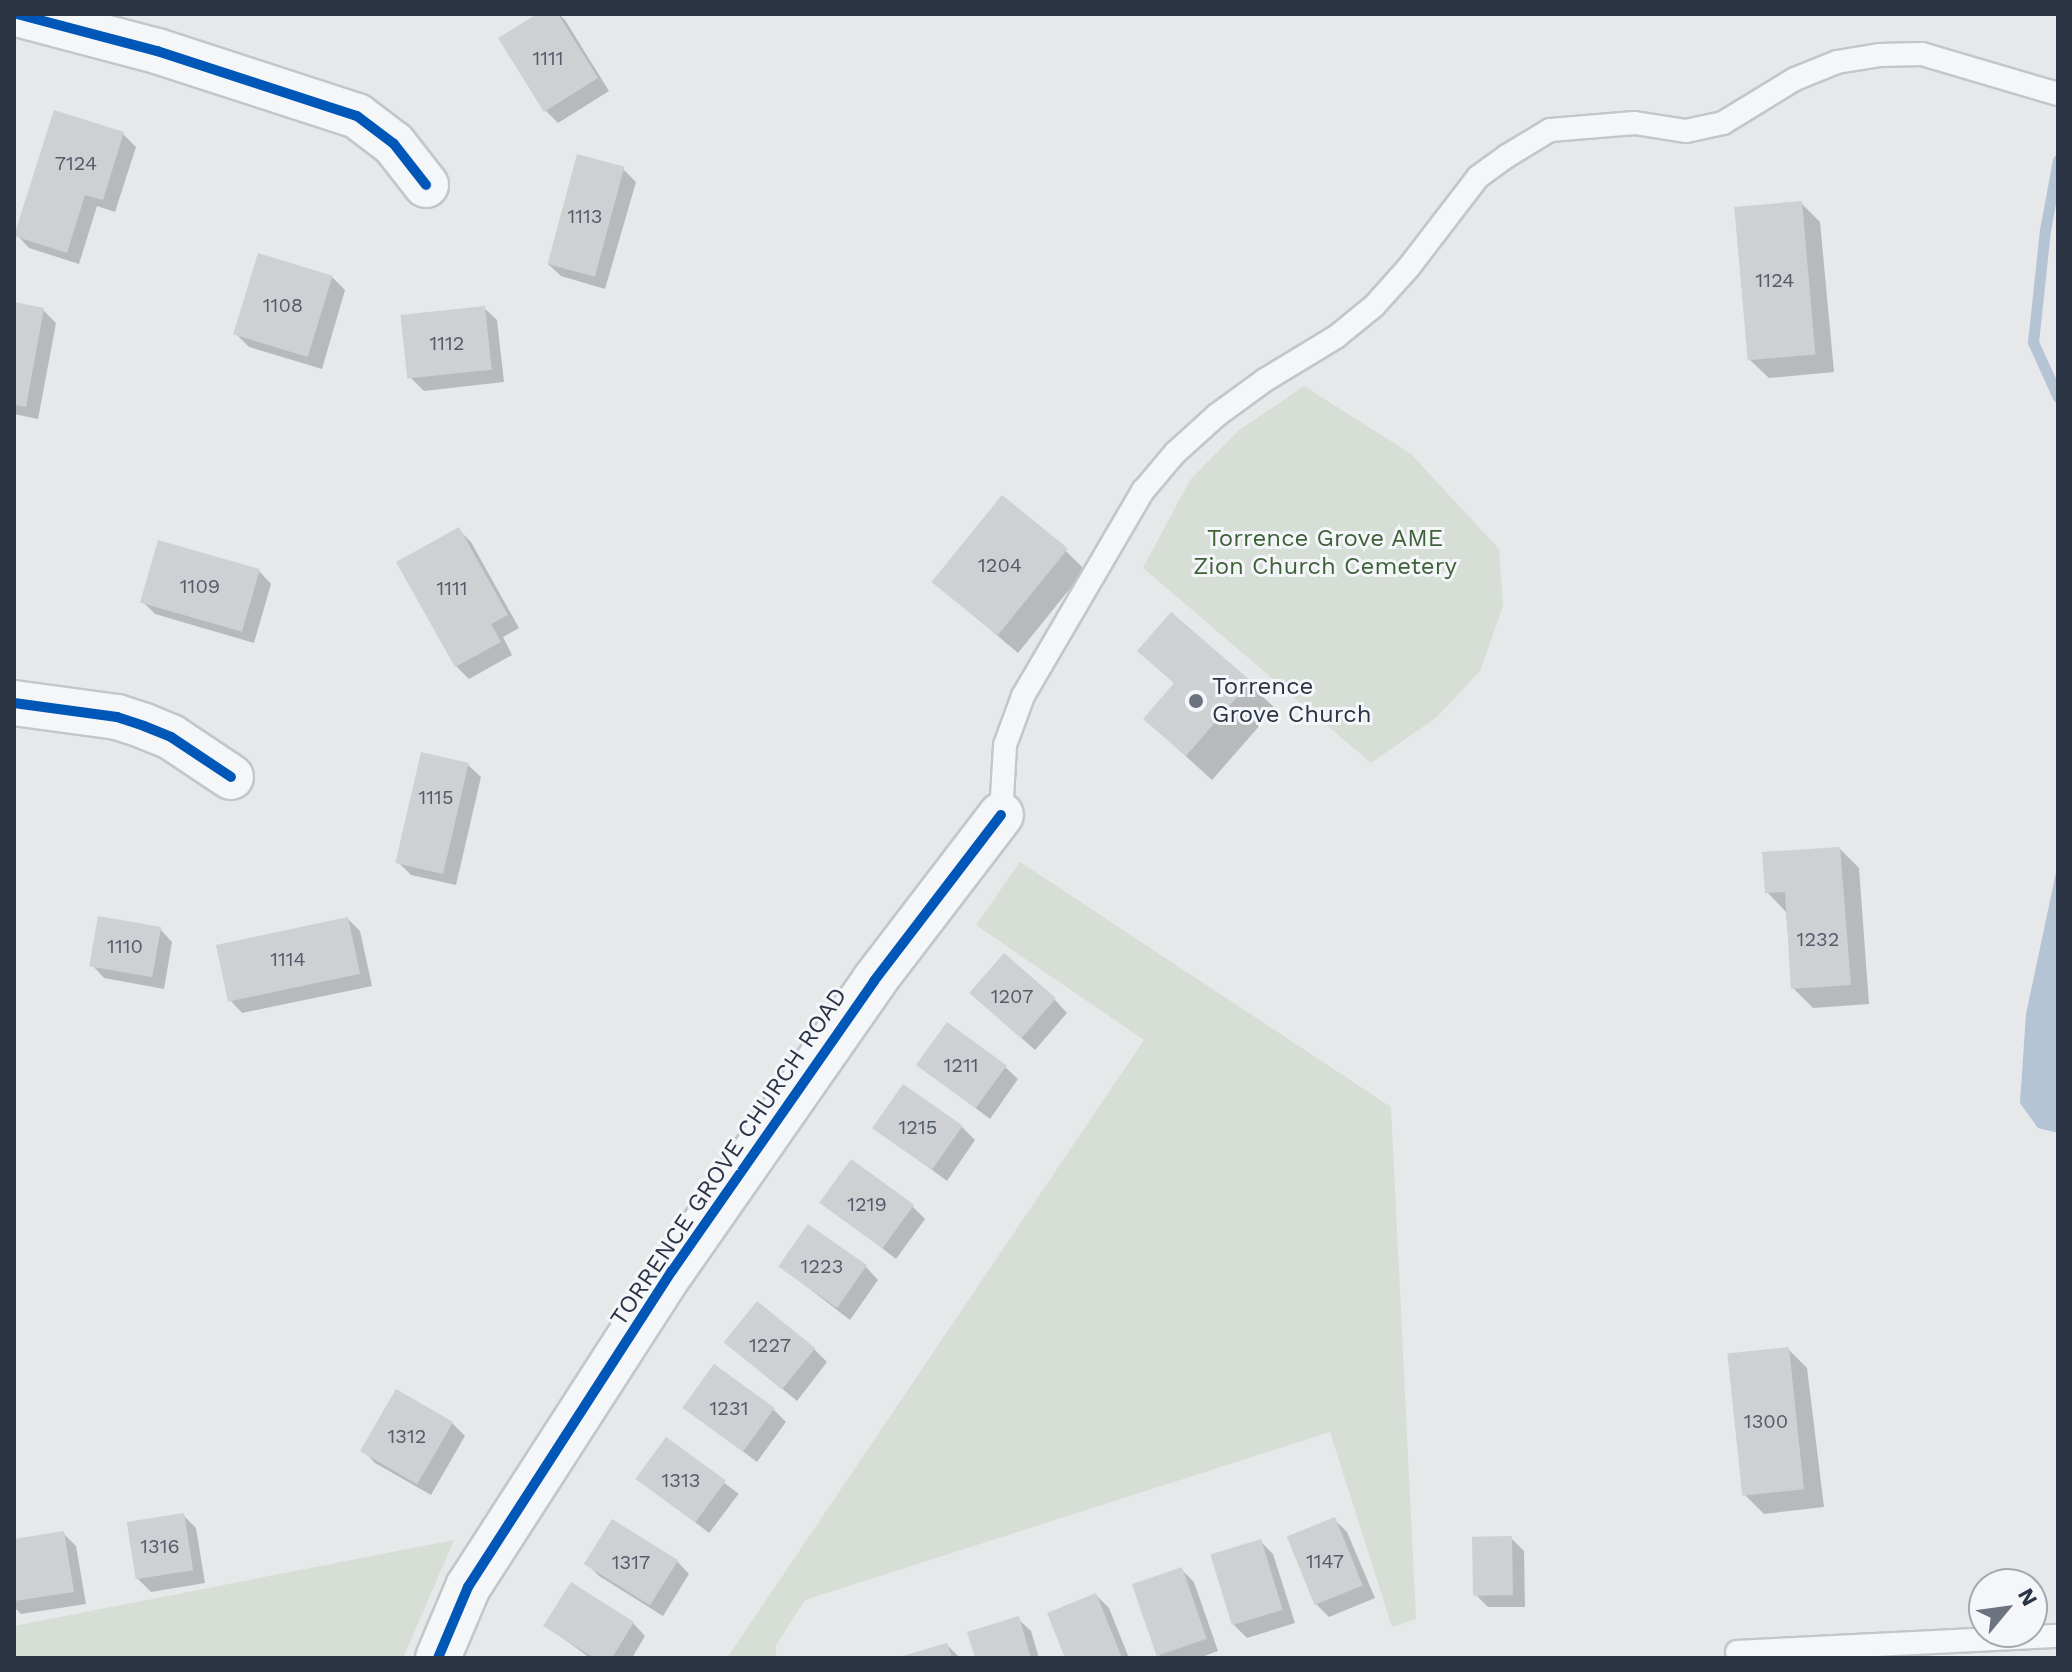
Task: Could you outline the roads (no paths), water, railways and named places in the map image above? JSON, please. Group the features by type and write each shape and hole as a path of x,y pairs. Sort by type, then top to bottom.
{"street":[{"path":"17,14 157,51 357,116 394,144 426,185"},
{"path":"14,703 117,717 144,726 171,737 231,777"},
{"name":"TORRENCE GROVE CHURCH ROAD","path":"438,1658 468,1587 672,1271 874,981 1001,815"}],"lane":[{"path":"1001,815 1005,745 1023,696 1143,491 1175,453 1217,415 1265,380 1336,337 1374,306 1409,267 1478,177 1507,156 1550,130 1635,123 1686,131 1723,123 1795,79 1837,62 1880,55 1922,54 2052,92"},
{"path":"1737,1652 2058,1636"}],"water":[{"path":"2058,863 2058,1133 2038,1128 2020,1103 2026,1014"}],"waterway":[{"path":"2058,160 2045,230 2033,342 2058,397"}],"place":[{"name":"Torrence Grove Church","path":"1196,701"}],"park label":[{"name":"Torrence Grove AME Zion Church Cemetery","path":"1325,553"}]}
